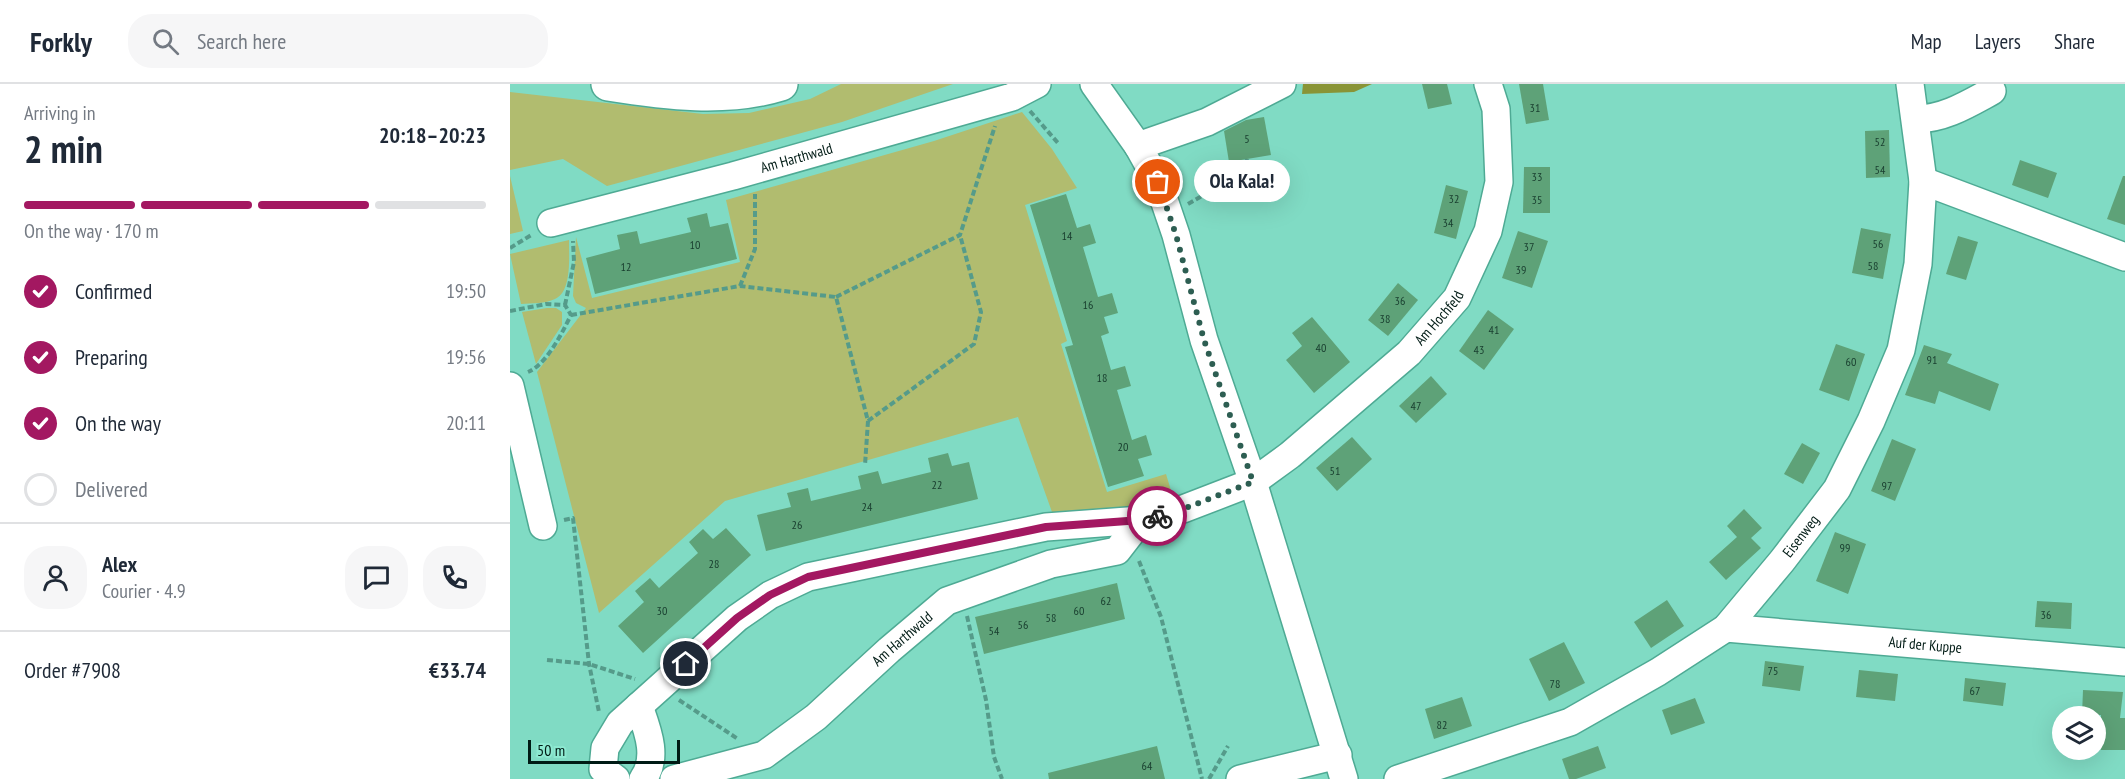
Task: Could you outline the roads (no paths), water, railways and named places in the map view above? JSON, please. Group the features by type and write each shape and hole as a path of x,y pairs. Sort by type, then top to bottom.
{"main road":[{"path":"608,84 692,95 758,91 782,84"}],"street":[{"path":"1094,84 1138,146 1158,182 1170,215 1204,340 1253,482 1341,767 1240,779"},
{"path":"1138,146 1207,122 1282,84"},
{"name":"Am Hochfeld","path":"1253,482 1290,455 1409,353 1457,298 1488,231 1499,182 1496,109 1488,84"},
{"name":"Eisenweg","path":"1398,779 1570,722 1658,672 1726,628 1782,561 1837,489 1871,422 1901,350 1918,264 1923,181 1910,84"},
{"path":"1916,119 1928,119 1955,111 1992,91"},
{"name":"Am Harthwald","path":"561,220 755,170 1019,93"},
{"path":"1923,181 2125,257"},
{"path":"514,381 543,526"},
{"name":"Am Harthwald","path":"616,779 603,770 605,748 620,723 737,618 770,595 808,577 1046,527 1135,528 1253,482"},
{"name":"Am Harthwald","path":"674,779 764,755 816,717 947,601 1051,564 1117,551 1135,528"},
{"name":"Auf der Kuppe","path":"1726,628 2125,662"},
{"path":"639,706 652,750 650,764 643,779"}],"place":[{"name":"Ola Kala!","path":"1158,182"}]}
